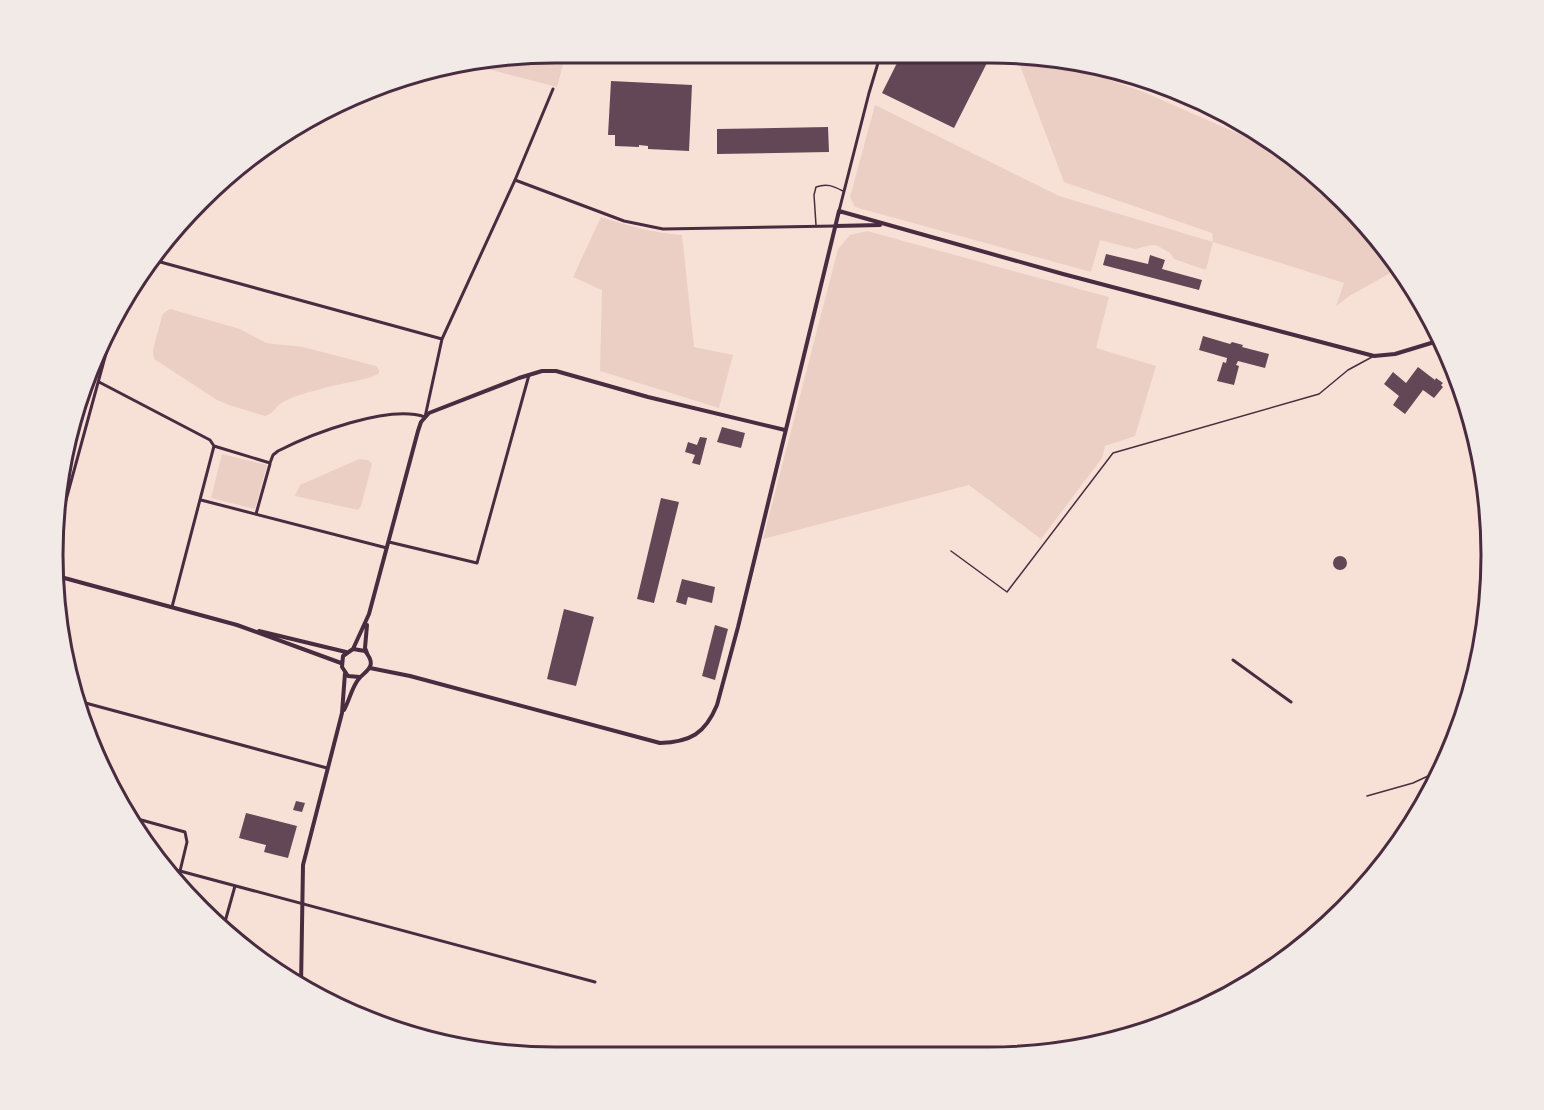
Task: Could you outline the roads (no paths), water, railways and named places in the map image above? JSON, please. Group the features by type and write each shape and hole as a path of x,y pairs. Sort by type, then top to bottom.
{"street":[{"path":"370,668 410,676 660,742 678,742 704,728 712,717 747,592 844,191 878,63"},
{"path":"345,673 350,677 360,677 365,675 370,668 365,640 367,621 418,431 425,417 442,339 515,180 553,88"},
{"path":"515,180 624,221 663,229 869,224 891,226"},
{"path":"840,211 1374,356 1395,354 1433,343"},
{"path":"160,262 442,339"},
{"path":"66,500 107,353"},
{"path":"256,514 270,463 273,455 278,451 329,430 367,420 399,414 425,417 529,374 542,371 556,371 785,430"},
{"path":"389,542 477,563 529,374"},
{"path":"99,382 210,440 214,446 270,463"},
{"path":"172,607 214,446"},
{"path":"201,500 387,548"},
{"path":"64,578 252,630 346,652 360,649 367,653"},
{"path":"353,649 367,621"},
{"path":"252,630 332,658 341,663 345,673 342,713 304,855 301,976"},
{"path":"341,663 346,652"},
{"path":"1233,660 1291,702"},
{"path":"342,713 360,677"},
{"path":"86,703 327,768"},
{"path":"141,820 185,832 187,842 180,871 595,982"},
{"path":"226,920 235,886"}],"lane":[{"path":"816,226 814,195 816,187 832,185 844,191"},
{"path":"951,551 1007,592 1113,453 1319,394 1348,370 1374,356"},
{"path":"1367,796 1413,783 1429,776"}]}
